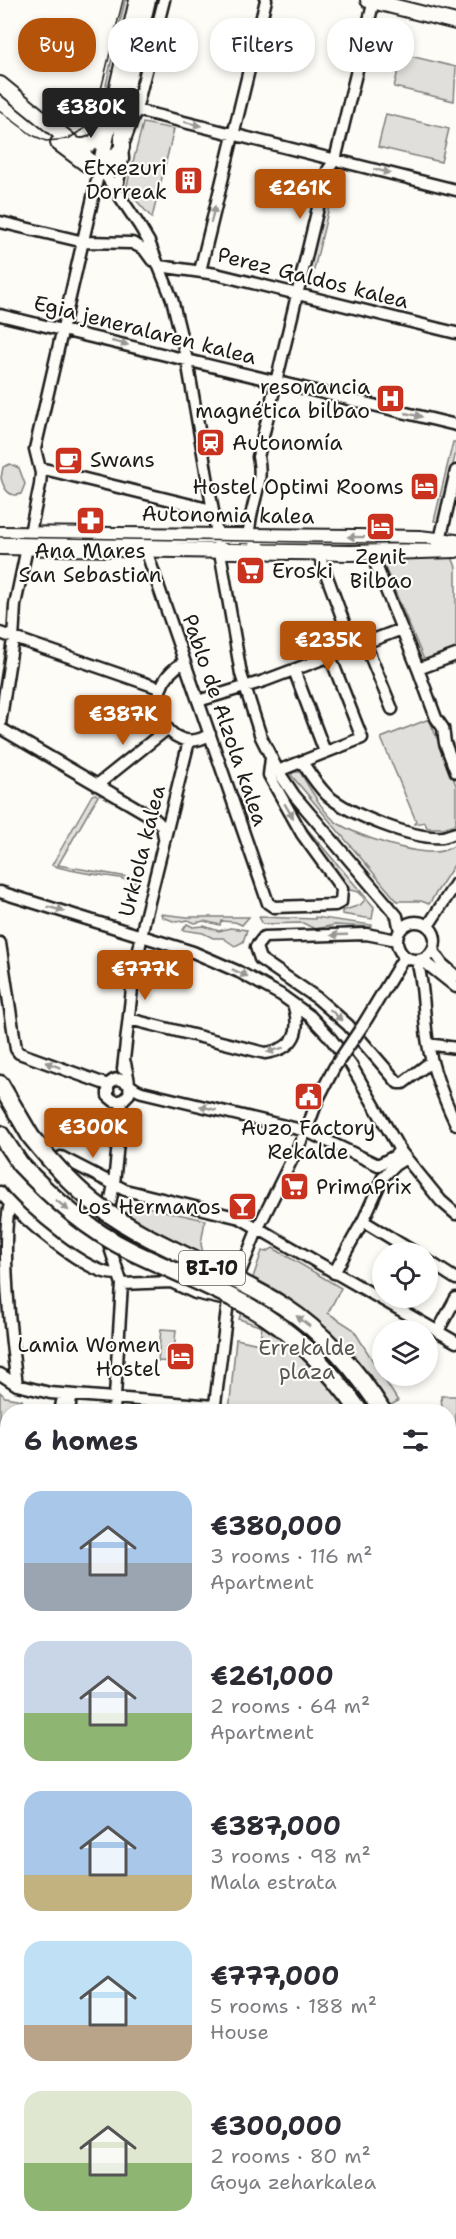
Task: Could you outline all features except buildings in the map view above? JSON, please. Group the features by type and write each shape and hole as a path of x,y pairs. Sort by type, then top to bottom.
{"highway":[{"name":"BI-10","path":"0,1084 31,1137 64,1176 102,1209 156,1241 256,1289 307,1324 348,1364 377,1404"},
{"name":"BI-10","path":"0,1134 20,1164 50,1196 102,1234 130,1251 249,1306 281,1328 323,1364 354,1404"}],"main road":[{"path":"85,158 108,137 110,117 137,0"},
{"path":"0,96 85,158 112,160 122,148 122,106 148,0"},
{"path":"372,0 456,22"},
{"path":"0,84 85,158"},
{"path":"85,158 85,148 93,144 104,131 110,117"},
{"name":"Autonomia kalea","path":"0,534 28,540 145,550 371,553 456,550"},
{"name":"Autonomia kalea","path":"0,547 28,540 135,534 456,542"}],"street":[{"path":"116,191 123,159 122,148 136,110 164,0"},
{"path":"200,271 266,0"},
{"path":"264,551 249,536 249,526 261,471 258,457 323,187 328,170 335,160 372,0"},
{"path":"136,110 456,190"},
{"path":"85,158 116,191 149,242 172,299 187,360 244,688 254,720 271,758 294,795 397,916 428,926 435,939 433,951 442,964 456,976"},
{"path":"85,158 95,191 35,449 40,468 40,485 15,605 14,637 0,726 154,818 162,825 164,837"},
{"path":"95,191 104,187 116,191"},
{"path":"0,222 84,242 132,243 144,249 167,286"},
{"name":"Perez Galdos kalea","path":"159,266 200,271 456,333"},
{"name":"Egia jeneralaren kalea","path":"0,315 456,425"},
{"path":"40,468 212,510"},
{"path":"440,540 456,471"},
{"name":"Pablo de Alzola kalea","path":"135,534 145,550 268,903 274,907 335,905 341,902 342,889 302,834 279,795 269,775 271,758"},
{"path":"318,552 353,647"},
{"path":"371,553 436,718 443,728 444,743 456,772"},
{"path":"198,701 244,688 402,629"},
{"path":"0,633 159,688"},
{"path":"365,643 392,709"},
{"path":"418,669 456,655"},
{"path":"278,771 362,738 330,656"},
{"path":"184,662 170,671 159,688 157,699 159,707 167,729 189,741 202,739 210,734"},
{"path":"294,670 325,752"},
{"path":"97,785 167,729"},
{"name":"Urkiola kalea","path":"124,1081 129,1019 141,935 189,741"},
{"path":"302,762 317,785 329,797 389,827 428,836 444,837 456,832"},
{"path":"154,818 171,812"},
{"path":"428,926 456,883"},
{"path":"0,892 193,952 281,995 310,1016 351,1065 403,1153 441,1201 456,1214"},
{"path":"397,916 400,952 404,957 419,960 456,987"},
{"path":"398,935 404,926 413,922"},
{"path":"398,935 264,937 256,947 260,959 333,1011 398,1083 403,1083 432,1061"},
{"path":"0,943 16,1049 19,1053 108,1085"},
{"path":"419,960 433,951"},
{"path":"215,1404 228,1302 258,1228 334,1068 404,957"},
{"path":"419,960 428,1044 432,1061 456,1124"},
{"path":"129,1019 265,1053 284,1048 292,1042 298,1025 293,1004"},
{"path":"428,1044 456,1048"},
{"path":"122,1101 114,1101 108,1096 108,1085 113,1080 124,1081 142,1092 306,1131 378,1165 383,1177"},
{"path":"115,1404 122,1284 109,1245 106,1224 114,1184 122,1101 129,1094 124,1081"},
{"path":"378,1165 403,1153"},
{"path":"334,1273 363,1221 383,1177 403,1153"},
{"path":"61,1157 125,1190 240,1218 418,1320"},
{"path":"0,1192 38,1230 67,1251 84,1262 113,1274 118,1273"},
{"path":"10,1204 6,1213 3,1264 17,1385"},
{"path":"363,1221 398,1242"},
{"path":"438,1267 456,1279"},
{"path":"122,1284 171,1282 195,1293 217,1297 228,1302"},
{"path":"456,1298 438,1331 456,1342"},
{"path":"0,1374 17,1385 50,1393 169,1404"},
{"path":"62,1404 69,1395"},
{"path":"69,1395 69,1404"}],"green space":[{"path":"125,0 133,0 129,18 121,18"},
{"path":"414,57 456,67 454,101 394,87 398,72 414,72"},
{"path":"109,72 115,72 112,86 106,85"},
{"path":"386,114 449,129 441,162 378,147"},
{"path":"143,123 174,129 152,218 126,189"},
{"path":"326,171 337,174 312,278 302,275"},
{"path":"453,442 456,442 456,452 439,522 434,521"},
{"path":"10,464 19,468 25,484 21,494 10,494 2,482 3,467"},
{"path":"379,554 452,557 456,567 456,651 425,662"},
{"path":"429,719 456,785 456,824 443,828 427,828 425,822 415,824 416,821 381,738"},
{"path":"294,772 300,772 328,815 339,824 359,834 424,852 437,852 456,845 456,862 429,904 421,901 397,901 291,775"},
{"path":"92,795 98,796 58,865 139,879 139,882 77,872 52,865"},
{"path":"291,810 374,907 372,919 342,914 342,911 360,905 365,900 359,892 350,890 342,883"},
{"path":"161,914 187,917 249,917 242,925 221,921 220,925 204,921 176,922 162,917"},
{"path":"259,917 315,919 315,917 372,925 371,927 335,925 315,929 303,923 263,924"},
{"path":"187,924 219,931 230,928 247,930 243,942 235,946 223,938 213,938 203,933 183,930"},
{"path":"128,1203 205,1220 201,1244 203,1254 127,1216"},
{"name":"Errekalde plaza","path":"273,1248 341,1288 328,1313 353,1329 372,1359 372,1386 389,1386 398,1401 393,1404 230,1404 236,1339 259,1344 262,1327 239,1319 262,1251 266,1252"},
{"path":"161,1329 176,1330 173,1362 158,1361"},
{"path":"0,1392 5,1397 22,1400 23,1404 0,1404"},
{"path":"441,1396 456,1396 456,1404 442,1404"}],"tram line":[{"path":"0,111 32,135 46,141 68,139 85,128 96,110 123,0"},
{"path":"0,537 431,544"}],"place":[{"name":"Etxezuri Dorreak","path":"188,180"},
{"name":"resonancia magnética bilbao","path":"391,399"},
{"name":"Autonomía","path":"211,443"},
{"name":"Swans","path":"69,460"},
{"name":"Hostel Optimi Rooms","path":"425,487"},
{"name":"Ana Mares San Sebastian","path":"90,520"},
{"name":"Zenit Bilbao","path":"381,526"},
{"name":"Eroski","path":"251,571"},
{"name":"Auzo Factory Rekalde","path":"308,1097"},
{"name":"PrimaPrix","path":"295,1187"},
{"name":"Los Hermanos","path":"242,1207"},
{"name":"Lamia Women Hostel","path":"181,1357"}]}
